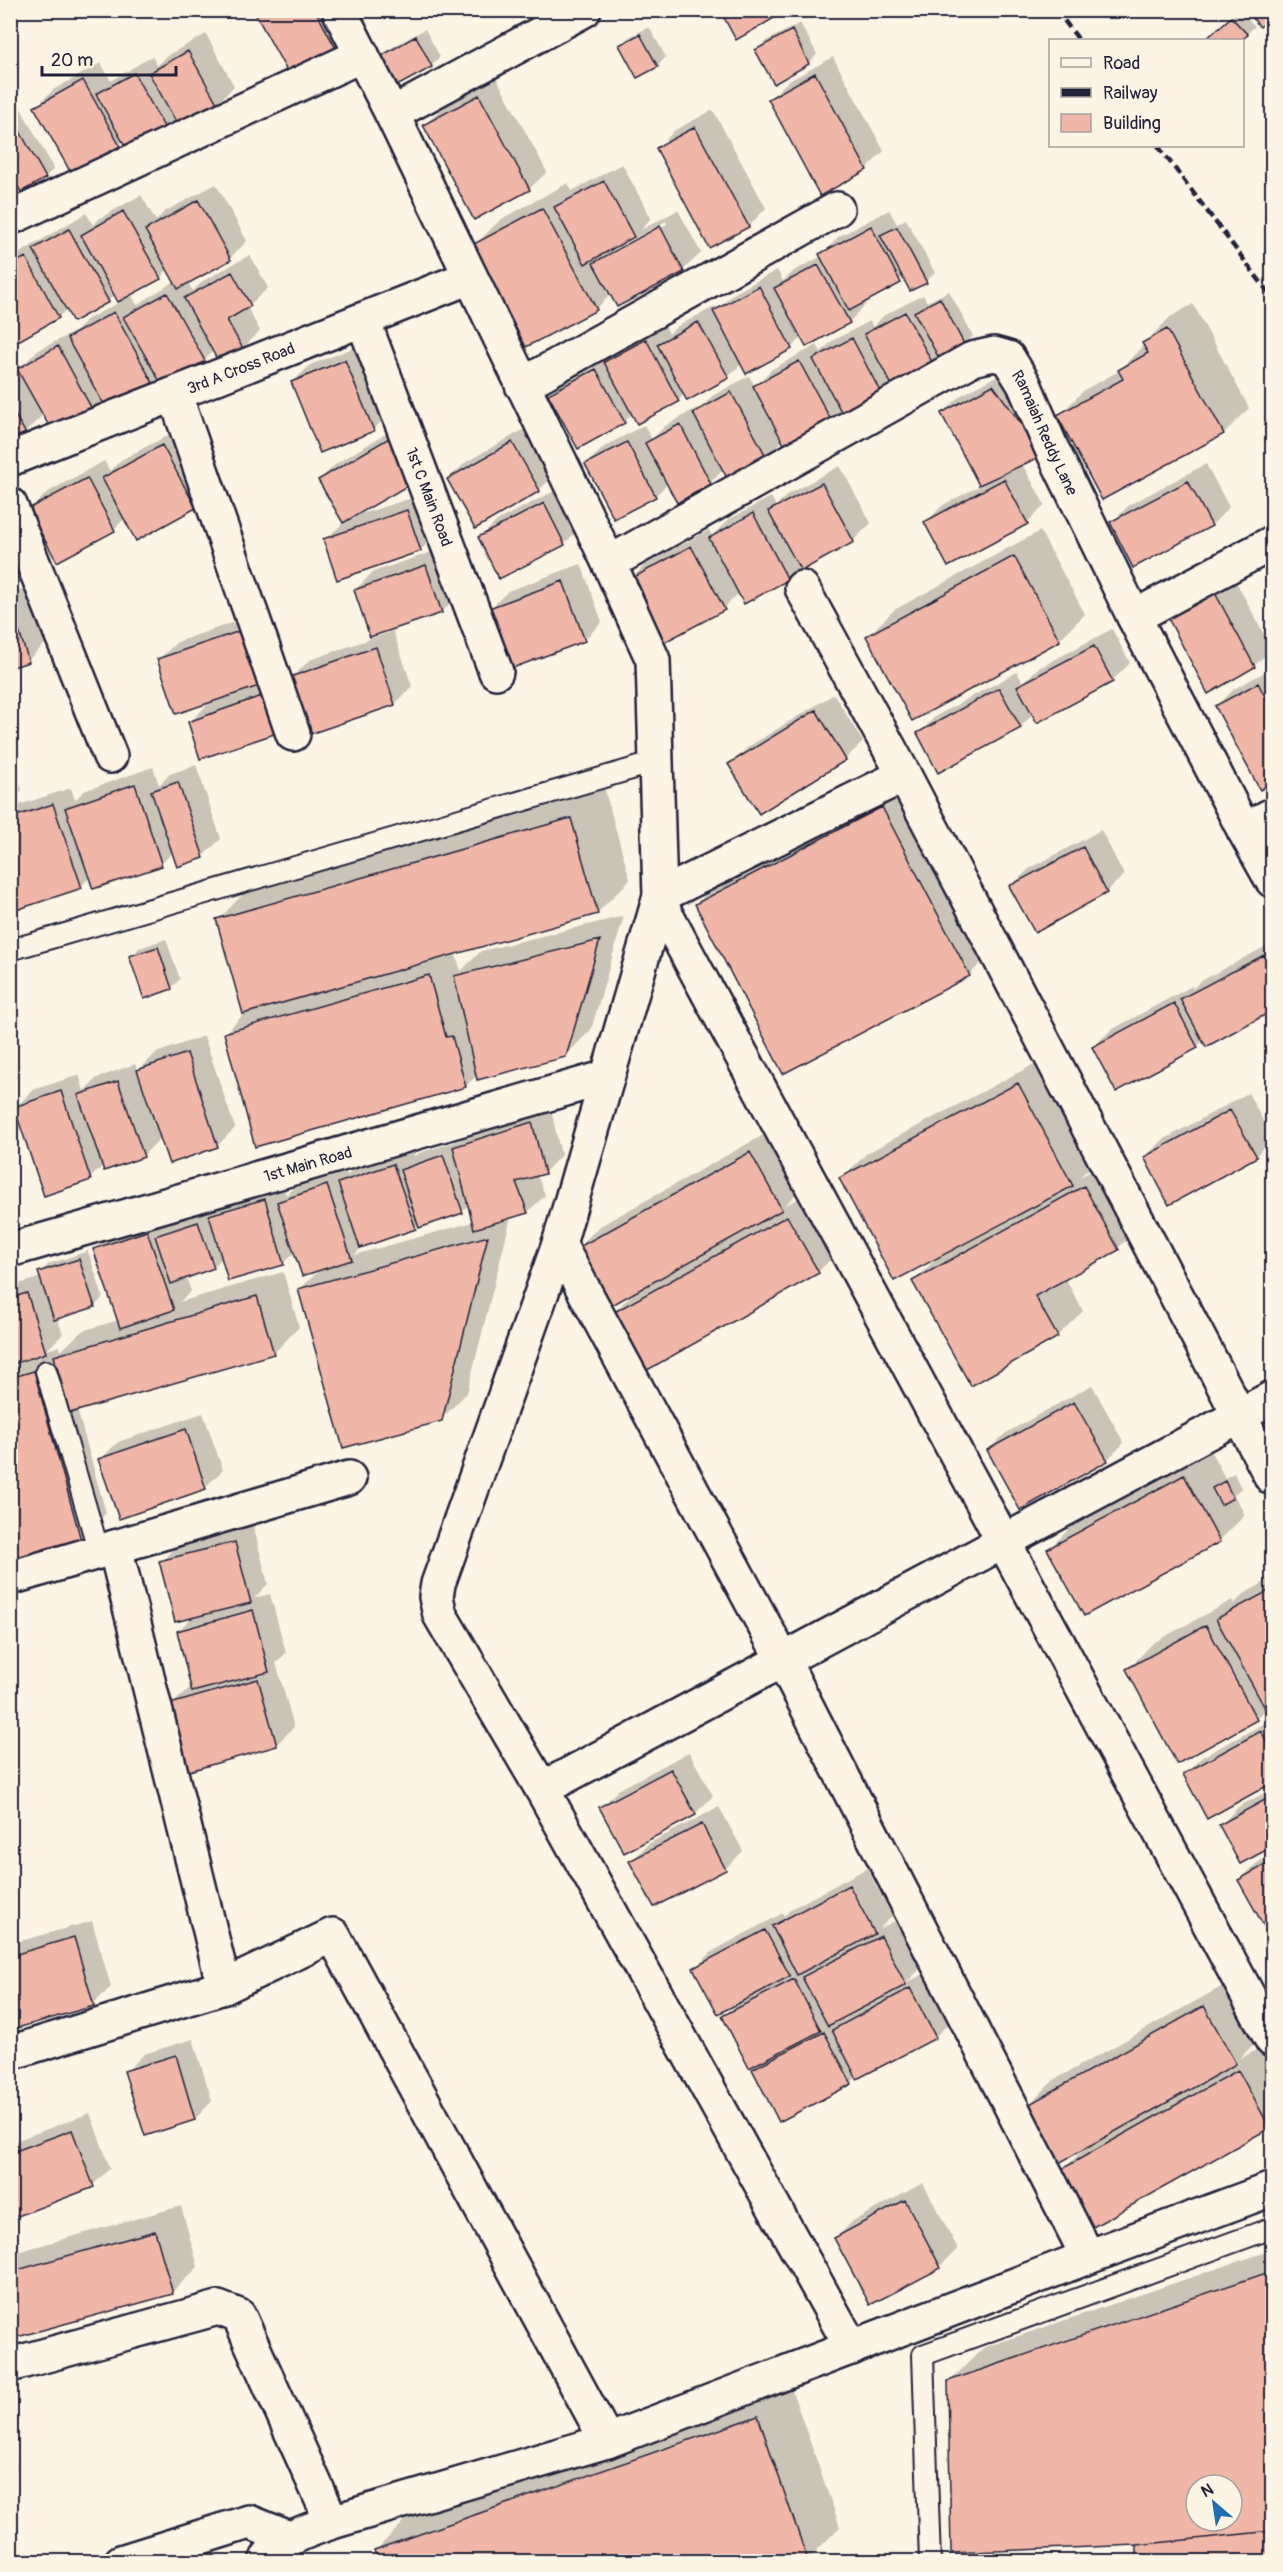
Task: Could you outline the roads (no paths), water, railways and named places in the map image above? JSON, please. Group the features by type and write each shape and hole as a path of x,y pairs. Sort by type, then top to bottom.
{"street":[{"path":"339,10 392,114 609,563 653,660 660,896 664,911 1272,2040"},
{"path":"392,114 584,10"},
{"path":"10,218 362,55"},
{"path":"522,385 837,209"},
{"name":"3rd A Cross Road","path":"10,459 470,278"},
{"name":"1st C Main Road","path":"363,320 496,672"},
{"name":"Ramaiah Reddy Lane","path":"609,563 972,359 993,354 1008,358 1024,384 1051,447 1134,617 1272,880"},
{"path":"175,395 293,734"},
{"path":"10,505 110,756"},
{"path":"1134,617 1272,543"},
{"path":"802,588 904,775 1272,1478"},
{"path":"852,2348 542,1789 440,1615 436,1597 438,1584 559,1245 660,896 904,775"},
{"path":"1244,830 1272,815"},
{"name":"1st Main Road","path":"10,1250 607,1077"},
{"path":"559,1245 783,1660 1088,2257"},
{"path":"542,1789 1272,1398"},
{"path":"10,1578 350,1478"},
{"path":"107,1549 224,1987"},
{"path":"10,2053 224,1987 333,1935 607,2441"},
{"path":"266,2562 267,2557 289,2538 333,2522 607,2441 1272,2189"},
{"path":"10,2365 218,2308 239,2316 333,2522"},
{"path":"121,2562 249,2522 289,2538"}],"lane":[{"path":"10,950 656,762"},
{"path":"46,1371 107,1549"},
{"path":"930,2562 923,2355 1272,2228"}],"railway":[{"path":"1056,10 1078,39"},
{"path":"1159,147 1272,297"}]}
